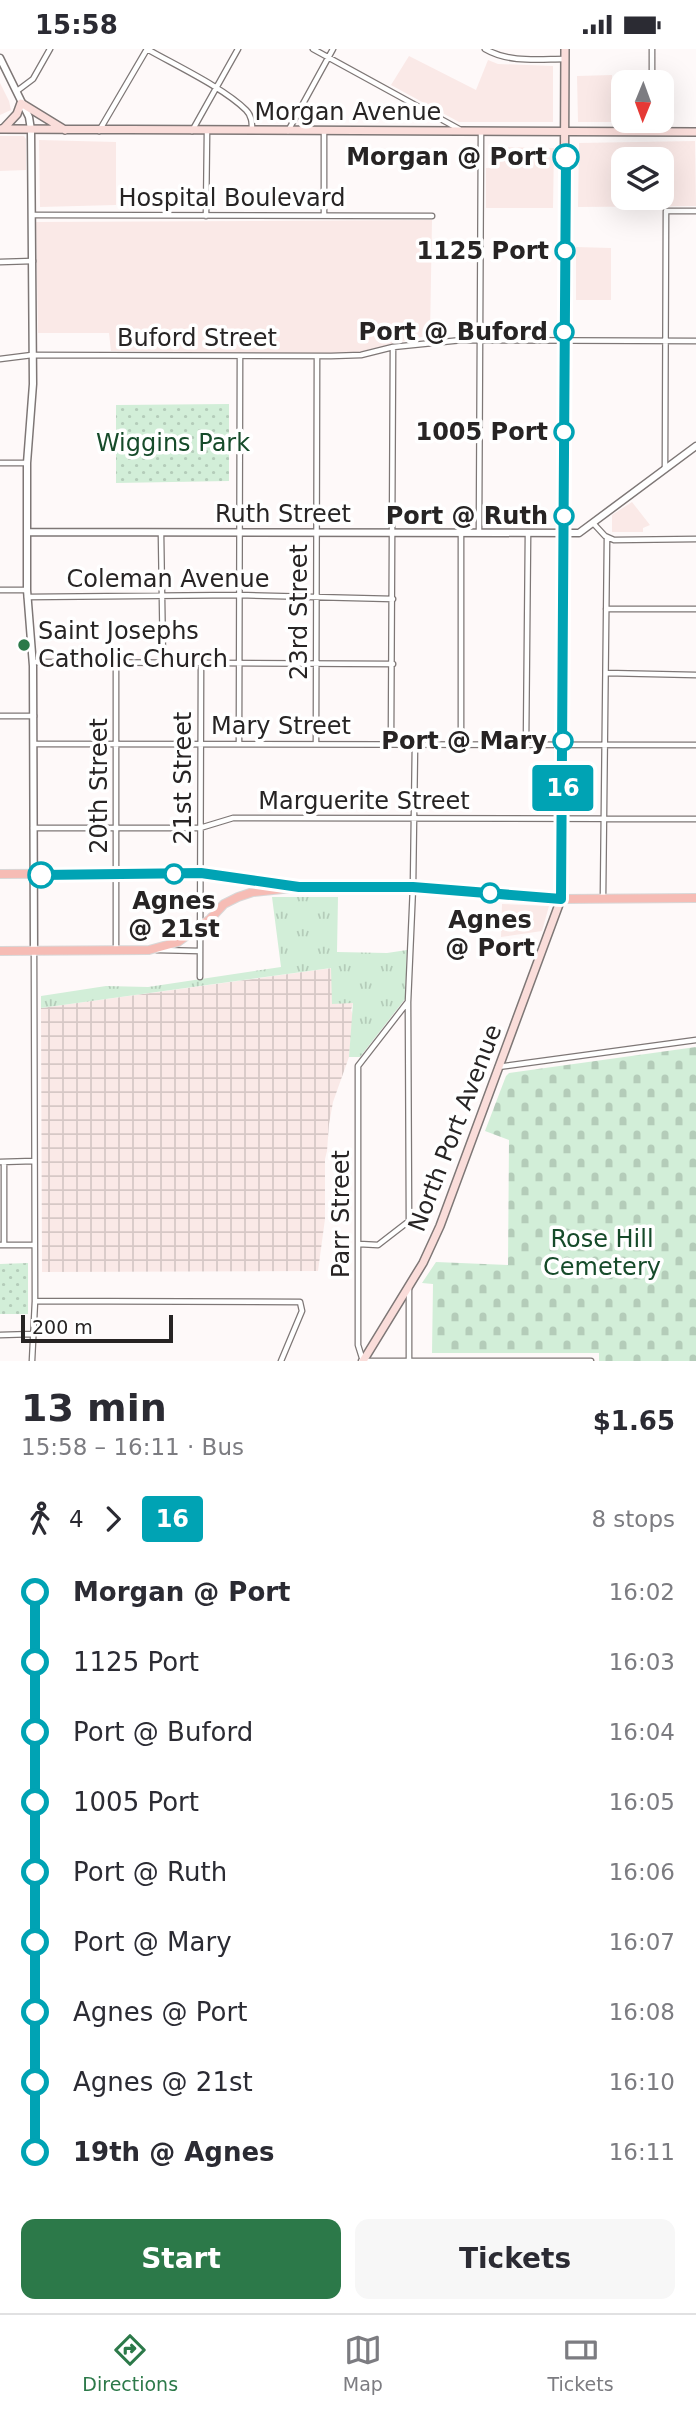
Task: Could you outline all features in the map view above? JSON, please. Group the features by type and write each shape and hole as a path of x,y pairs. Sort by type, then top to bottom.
{"main road":[{"path":"561,899 565,49"},
{"path":"565,59 571,49"},
{"path":"1,129 17,114 21,103 65,131"},
{"name":"Morgan Avenue","path":"1,129 611,132"},
{"name":"Morgan Avenue","path":"674,132 696,132"},
{"path":"0,874 201,873 299,887"},
{"path":"0,951 149,950 178,941 201,926 224,904 238,897 253,892 299,887 413,887 561,899 696,898"},
{"name":"North Port Avenue","path":"362,1361 423,1263 440,1226 561,899"}],"street":[{"path":"16,92 33,79 50,49"},
{"path":"98,131 147,49 216,89 247,111 252,118 252,132"},
{"path":"192,132 239,49"},
{"path":"313,49 464,132"},
{"path":"287,132 333,49"},
{"path":"485,49 493,54 514,59 565,59"},
{"path":"652,49 652,70"},
{"path":"0,58 29,117 32,130 32,355 27,463 27,594 34,716 32,1361"},
{"path":"432,114 438,132"},
{"path":"206,216 207,132"},
{"path":"324,132 324,215"},
{"path":"479,533 481,132"},
{"path":"665,468 666,211 696,211"},
{"name":"Hospital Boulevard","path":"32,215 432,216"},
{"path":"0,262 33,261"},
{"path":"480,340 696,341"},
{"name":"Buford Street","path":"0,359 32,355 361,355 400,345 480,340"},
{"path":"391,744 393,347"},
{"path":"239,743 240,355"},
{"name":"23rd Street","path":"316,743 317,356"},
{"name":"Ruth Street","path":"27,532 579,533 696,446"},
{"path":"0,463 27,463"},
{"path":"593,523 607,538 603,899"},
{"path":"161,533 163,662"},
{"path":"461,533 461,743"},
{"path":"526,744 528,534"},
{"path":"607,538 695,538"},
{"name":"Coleman Avenue","path":"0,590 27,594 393,599"},
{"path":"606,609 696,609"},
{"path":"33,662 393,664"},
{"name":"20th Street","path":"116,662 116,951"},
{"name":"21st Street","path":"200,977 201,663"},
{"path":"606,673 696,675"},
{"path":"0,716 34,716"},
{"name":"Mary Street","path":"34,744 696,745"},
{"path":"359,1244 378,1245 409,1221 408,1002 415,744"},
{"name":"Marguerite Street","path":"33,828 201,828 233,818 696,819"},
{"path":"149,950 200,951"},
{"name":"Parr Street","path":"362,1361 358,1345 358,1066 408,1002"},
{"path":"497,1067 696,1040"},
{"path":"34,1161 2,1162 2,1245 34,1245"},
{"path":"409,1287 409,1361"},
{"path":"34,1301 300,1303 302,1311 281,1361"},
{"path":"0,1335 34,1334"},
{"path":"362,1361 591,1361"}],"shaded area":[{"path":"409,56 476,90 488,60 498,64 553,66 553,122 459,122 391,85"},
{"path":"611,75 611,122 578,122 577,76"},
{"path":"0,83 11,110 0,115"},
{"path":"0,136 24,136 26,170 0,171"},
{"path":"39,140 116,142 116,205 40,207"},
{"path":"695,141 696,206 674,206 674,147 611,147 611,207 578,207 579,143"},
{"path":"499,147 554,148 553,208 486,208 486,168 497,168"},
{"path":"432,220 430,335 350,354 111,351 109,333 38,333 36,222"},
{"path":"576,247 611,248 611,300 576,300"},
{"path":"632,502 650,525 643,528 643,532 612,532 612,515"},
{"path":"502,904 549,906 542,931 501,937"},
{"path":"332,968 353,1003 353,1015 349,1057 333,1102 329,1124 325,1159 325,1219 318,1271 42,1272 41,1008"}],"green space":[{"name":"Wiggins Park","path":"229,404 229,481 116,483 116,405"},
{"path":"272,897 338,897 337,952 387,953 407,950 405,999 360,1057 349,1057 353,1003 332,1004 331,968 41,1008 41,996 106,986 148,987 281,967"},
{"name":"Rose Hill Cemetery","path":"696,1047 696,1361 599,1361 599,1353 432,1353 433,1284 422,1283 436,1262 508,1265 509,1140 485,1131 506,1076 509,1073"},
{"path":"28,1263 28,1314 0,1314 0,1264"}],"bus line":[{"name":"16","path":"41,875 201,873 299,887 413,887 561,899 566,157"}],"place":[{"name":"Morgan @ Port","path":"566,157"},
{"name":"1125 Port","path":"565,251"},
{"name":"Port @ Buford","path":"564,332"},
{"name":"1005 Port","path":"564,432"},
{"name":"Port @ Ruth","path":"564,516"},
{"name":"Saint Josephs Catholic Church","path":"24,645"},
{"name":"Port @ Mary","path":"563,741"},
{"name":"Agnes @ 21st","path":"174,874"},
{"name":"Agnes @ Port","path":"490,893"}]}
